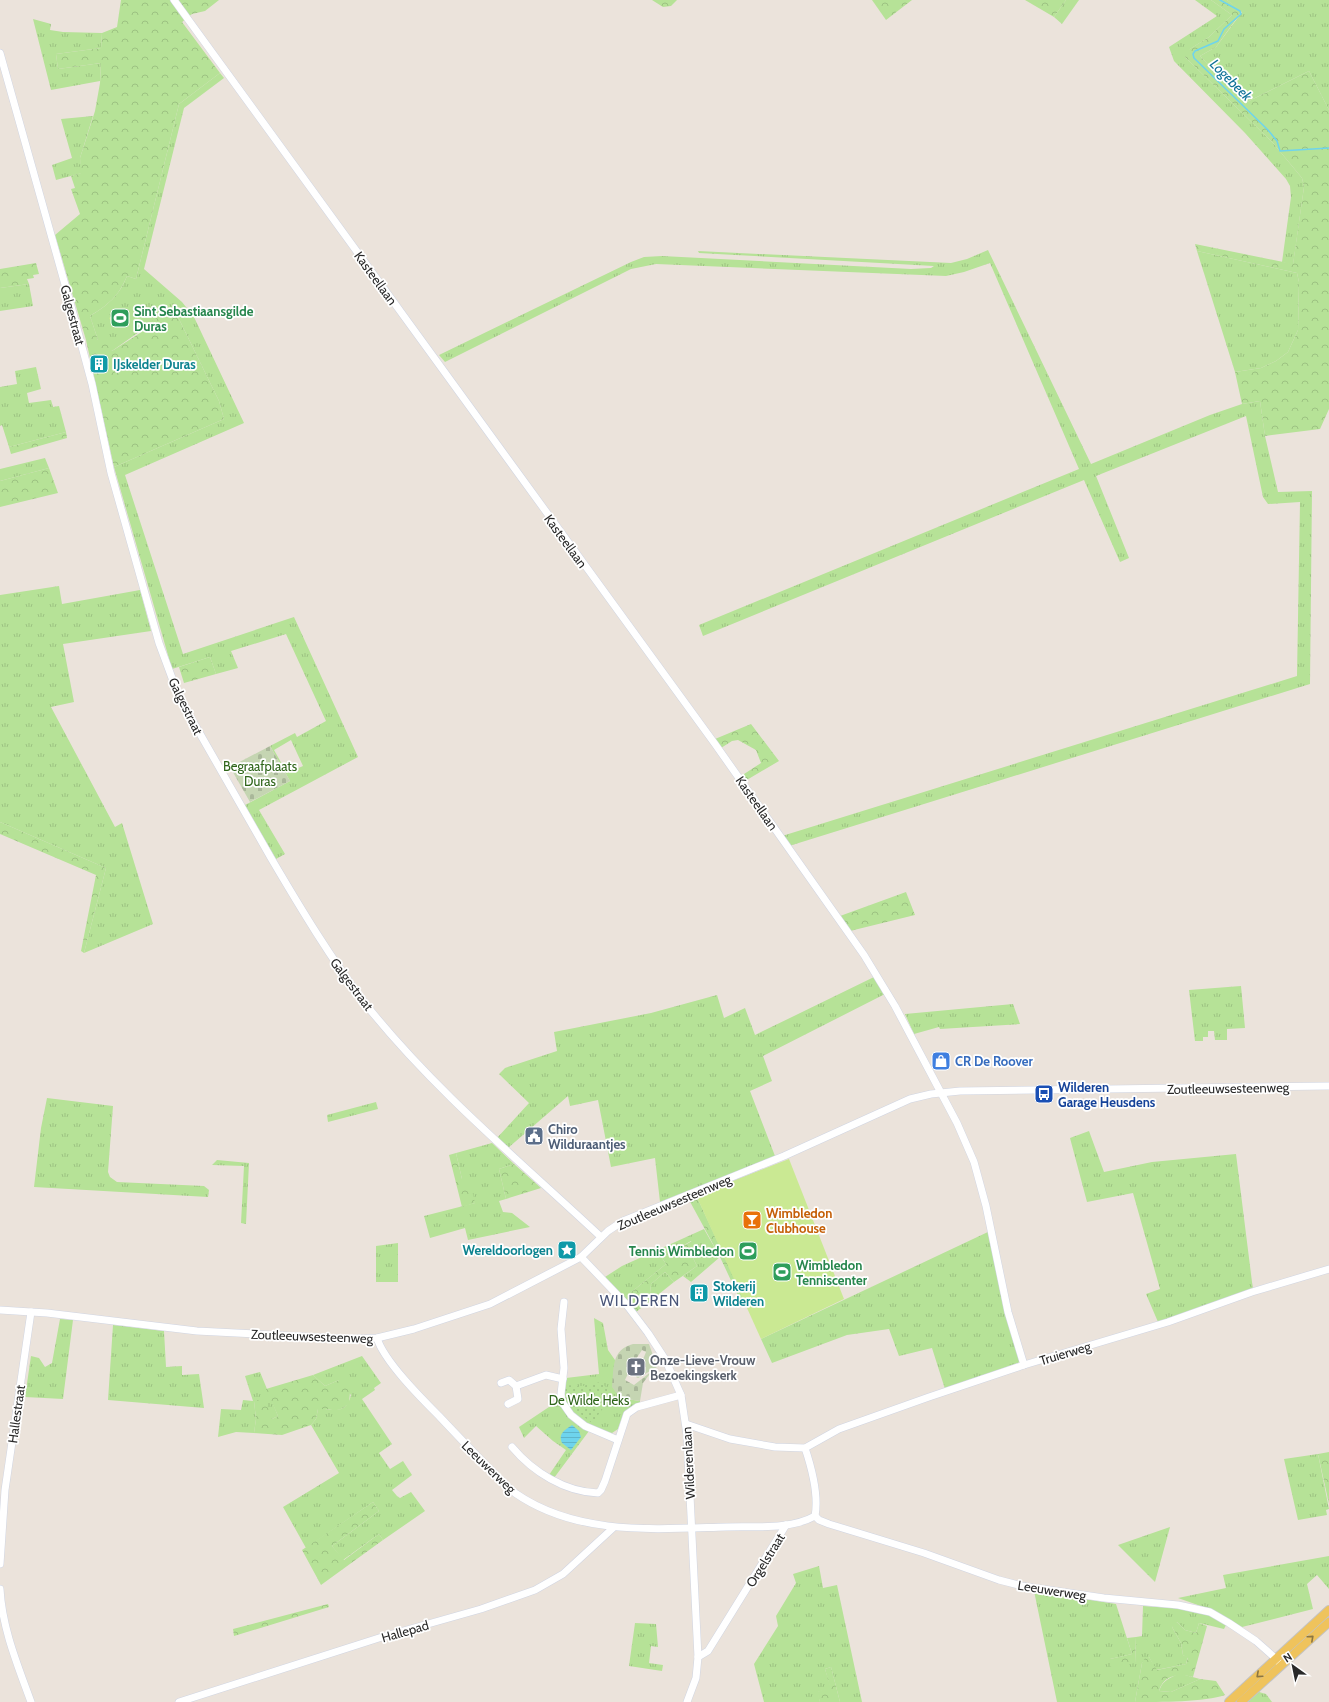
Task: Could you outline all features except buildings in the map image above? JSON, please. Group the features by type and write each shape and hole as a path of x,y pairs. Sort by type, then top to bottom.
{"main road":[{"path":"1241,1702 1329,1610"},
{"path":"1229,1702 1329,1622"}],"street":[{"name":"Kasteellaan","path":"174,0 706,732 864,955 904,1022 966,1143 980,1184 1008,1312 1024,1365"},
{"name":"Galgestraat","path":"0,53 71,306 92,384 111,473 159,643 175,686 187,711 304,915 330,956 367,1005 409,1054 451,1098 601,1237"},
{"name":"Zoutleeuwsesteenweg","path":"0,1310 31,1312 197,1331 350,1339 378,1338 414,1329 490,1304 581,1257 614,1226 784,1156 897,1105 922,1096 941,1092 1329,1086"},
{"name":"Wilderenlaan","path":"581,1257 626,1304 648,1333 665,1359 681,1395 686,1424 698,1657 696,1678 687,1702"},
{"name":"Truierweg","path":"805,1448 839,1429 1024,1365 1168,1322 1252,1292 1329,1269"},
{"path":"564,1302 561,1330 563,1379 561,1398 568,1412 585,1426 618,1440"},
{"name":"Hallestraat","path":"0,1564 6,1490 31,1312"},
{"name":"Leeuwerweg","path":"378,1338 382,1349 406,1380 484,1464 514,1493 535,1505 555,1514 581,1522 613,1528 691,1528 786,1525"},
{"path":"516,1386 546,1375 563,1379"},
{"path":"501,1383 509,1380 516,1386 518,1399 508,1404"},
{"path":"512,1447 524,1461 539,1473 571,1487 598,1493 605,1481 627,1414 631,1410 681,1395"},
{"path":"686,1424 730,1439 775,1447 805,1448 810,1465 815,1496 815,1516"},
{"name":"Leeuwerweg","path":"815,1516 819,1520 829,1524 924,1553 999,1580 1022,1586 1104,1598 1178,1605 1210,1612 1256,1641 1278,1662"},
{"name":"Orgelstraat","path":"698,1657 708,1651 786,1525 804,1523 815,1516"},
{"name":"Hallepad","path":"179,1702 382,1637 481,1609 535,1590 563,1574 613,1528"},
{"path":"0,1589 2,1614 6,1630 31,1702"}],"green space":[{"path":"121,0 219,0 205,11 192,14 182,22 220,73 179,104 136,279 127,276 116,295 103,308 90,316 98,340 108,337 112,351 140,333 139,329 170,310 179,319 219,401 224,419 114,467 86,340 55,235 80,214 71,189 75,188 71,176 81,173 80,158 95,111 100,83 101,63 58,69 56,54 101,48 102,33 117,27"},
{"path":"652,0 677,0 671,6 663,7"},
{"path":"872,0 912,0 886,20"},
{"path":"1025,0 1066,0 1054,17"},
{"path":"1066,0 1079,0 1062,24 1054,17"},
{"path":"1195,0 1211,0 1232,15 1209,37 1190,49 1185,57 1273,143 1302,178 1304,187 1293,265 1282,262 1291,197 1290,186 1286,179 1245,133 1174,61 1169,47 1217,16"},
{"path":"1211,0 1227,0 1242,11 1216,47 1200,56 1245,103 1309,71 1329,110 1329,409 1320,429 1265,436 1260,401 1242,404 1235,372 1261,368 1276,361 1288,352 1298,330 1299,282 1297,273 1197,251 1195,244 1293,264 1304,187 1302,178 1273,143 1185,57 1185,52 1209,37 1232,15"},
{"path":"1227,0 1329,0 1329,110 1309,71 1245,103 1200,56 1216,47 1242,12"},
{"path":"33,19 51,24 50,30 63,32 102,33 101,48 56,54 58,69 101,63 100,81 51,90"},
{"path":"220,73 224,78 184,108 144,269 182,302 194,317 244,423 125,475 183,654 294,617 358,757 259,810 285,854 276,859 245,805 290,781 270,746 295,733 297,737 326,721 286,634 231,651 238,668 216,674 210,657 172,669 114,467 224,419 219,401 179,319 170,310 112,351 98,340 90,316 117,295 127,276 136,279 179,104","holes":["291,740 303,766 287,773 274,750"]},
{"path":"93,116 80,158 82,173 56,180 52,165 72,158 61,119"},
{"path":"988,250 1091,464 1210,415 1242,404 1260,401 1265,436 1278,492 1312,491 1310,684 789,846 782,836 1297,676 1300,502 1268,504 1263,497 1246,416 1096,476 1129,558 1120,562 1084,480 703,636 699,625 1079,469 990,263 964,272 946,276 656,264 631,269 445,362 439,355 644,257 662,256 911,269 931,268 934,266 699,253 698,251 951,263 967,259"},
{"path":"1197,251 1297,273 1299,282 1298,330 1288,352 1276,361 1261,368 1235,372"},
{"path":"36,263 39,274 33,275 34,278 27,279 29,284 0,288 0,269"},
{"path":"29,284 33,306 0,311 0,288"},
{"name":"Sint Sebastiaansgilde Duras","path":"124,309 130,319 115,328 109,318"},
{"path":"36,367 41,389 27,393 29,403 51,400 53,407 59,406 66,432 9,447 2,425 0,426 0,387 17,384 15,371"},
{"path":"66,432 67,438 11,454 9,447"},
{"path":"45,458 49,468 0,481 0,469"},
{"path":"49,468 58,493 0,507 0,481"},
{"path":"59,586 62,604 140,590 151,631 63,644 74,702 51,707 115,827 122,823 153,924 84,953 106,868 0,822 0,595"},
{"path":"210,657 216,674 184,683 179,667"},
{"path":"751,724 779,761 745,781 741,776 761,763 756,750 738,740 732,741 721,748 715,739"},
{"name":"Begraafplaats Duras","path":"270,746 290,781 250,802 230,767"},
{"path":"0,822 106,868 84,953 81,951 96,875 0,834"},
{"path":"906,892 915,915 850,931 840,916"},
{"path":"874,977 885,994 763,1056 772,1081 750,1091 775,1156 660,1202 655,1158 611,1167 598,1100 570,1106 568,1096 508,1148 497,1138 529,1103 499,1074 505,1068 557,1051 554,1032 651,1013 717,995 724,1018 745,1008 755,1035"},
{"path":"1241,986 1245,1028 1227,1029 1227,1040 1215,1040 1214,1031 1208,1031 1208,1037 1203,1037 1203,1041 1195,1041 1189,990"},
{"path":"1013,1004 1020,1024 940,1029 939,1027 914,1034 905,1014"},
{"path":"47,1098 113,1106 108,1172 110,1177 117,1182 204,1186 209,1190 208,1197 34,1187 41,1128"},
{"path":"376,1102 378,1109 328,1122 327,1115"},
{"path":"1089,1131 1104,1172 1152,1162 1236,1154 1253,1290 1158,1322 1146,1294 1160,1289 1133,1193 1087,1202 1070,1138"},
{"path":"492,1143 514,1164 499,1169 506,1199 499,1201 503,1212 512,1213 530,1227 468,1240 465,1228 430,1238 424,1216 475,1203 462,1179 456,1153"},
{"path":"456,1153 462,1179 469,1178 475,1203 462,1207 449,1155"},
{"name":"Wimbledon Tenniscenter","path":"789,1159 844,1299 761,1339 696,1195"},
{"path":"217,1160 249,1163 246,1224 241,1223 244,1166 212,1165"},
{"path":"514,1164 541,1188 506,1199 499,1169"},
{"path":"696,1195 746,1303 742,1304 720,1257 688,1198"},
{"path":"704,1229 720,1257 691,1282 683,1276 697,1266 693,1258 699,1252 691,1241 662,1258 666,1264 624,1298 605,1277 622,1266"},
{"path":"990,1231 1020,1361 1018,1363 945,1389 932,1348 899,1356 889,1329 847,1335 772,1363 761,1339"},
{"path":"692,1241 699,1253 693,1258 697,1266 674,1282 665,1272 651,1284 649,1302 636,1312 624,1298 666,1264 662,1258"},
{"path":"398,1243 398,1282 376,1282 376,1246"},
{"path":"665,1272 674,1282 649,1302 651,1284"},
{"path":"594,1318 603,1323 608,1350 615,1360 620,1398 640,1401 640,1404 624,1412 618,1429 612,1433 592,1426 578,1418 568,1408 564,1397 566,1378 599,1374"},
{"path":"60,1319 73,1320 63,1399 25,1397 31,1356 39,1358 45,1367 52,1363"},
{"path":"113,1325 164,1331 166,1367 182,1366 182,1375 199,1374 204,1408 108,1400"},
{"path":"633,1344 649,1344 657,1367 638,1378 636,1377 646,1352 642,1350 635,1359 625,1380 634,1385 652,1371 643,1383 640,1401 620,1398 612,1387 617,1355 626,1347"},
{"path":"362,1356 381,1383 374,1388 375,1390 362,1399 392,1444 379,1453 390,1469 403,1461 412,1475 392,1490 400,1498 411,1492 425,1511 383,1540 379,1534 343,1560 332,1546 379,1511 373,1502 306,1548 283,1507 339,1473 311,1425 316,1419 318,1409 338,1410 346,1406 351,1395 339,1380 325,1386 313,1375"},
{"path":"260,1372 278,1416 272,1419 254,1401 256,1419 254,1433 236,1432 218,1437 221,1409 241,1410 243,1400 253,1401 245,1376"},
{"path":"313,1375 325,1386 339,1380 348,1380 351,1382 349,1403 345,1407 338,1410 318,1409 316,1419 311,1425 282,1435 254,1433 256,1419 254,1401 265,1398 272,1419 278,1416 266,1389"},
{"name":"De Wilde Heks","path":"601,1382 613,1395 592,1423 578,1412 565,1398 565,1385 582,1386"},
{"path":"558,1401 589,1431 554,1478 549,1475 566,1450 536,1426 524,1438 519,1427"},
{"path":"1329,1452 1329,1504 1318,1454"},
{"path":"1318,1454 1329,1509 1326,1510 1327,1515 1298,1520 1284,1459"},
{"path":"373,1502 379,1511 332,1546 344,1560 379,1534 383,1540 321,1585 302,1550"},
{"path":"1170,1527 1155,1582 1118,1545"},
{"path":"1329,1556 1329,1589 1317,1575 1307,1584 1313,1609 1242,1627 1212,1610 1178,1598 1226,1588 1223,1575"},
{"path":"819,1566 823,1588 837,1585 862,1702 840,1702 831,1667 825,1669 831,1688 818,1692 820,1702 764,1702 754,1664 778,1626 776,1616 796,1583 793,1574"},
{"path":"1034,1591 1116,1604 1132,1654 1110,1659 1135,1663 1136,1637 1142,1636 1143,1606 1186,1609 1203,1612 1226,1625 1224,1629 1199,1623 1196,1633 1185,1630 1177,1622 1172,1627 1181,1643 1183,1655 1188,1657 1186,1664 1156,1670 1149,1657 1142,1663 1135,1702 1057,1702"},
{"path":"328,1604 329,1607 234,1636 233,1629"},
{"path":"1177,1622 1185,1630 1196,1633 1199,1623 1207,1626 1193,1677 1182,1675 1172,1676 1164,1682 1159,1691 1171,1692 1200,1679 1216,1681 1225,1695 1195,1700 1135,1702 1142,1663 1145,1658 1149,1657 1157,1670 1186,1664 1188,1658 1183,1655 1181,1643 1172,1627 1173,1623"},
{"path":"635,1623 656,1624 658,1647 651,1646 649,1663 663,1665 662,1671 629,1666"},
{"path":"1136,1637 1135,1663 1111,1667 1110,1659 1132,1654 1127,1638"},
{"path":"831,1667 840,1702 820,1702 817,1692 830,1687 825,1669"},
{"path":"1176,1675 1185,1675 1200,1679 1171,1692 1159,1691 1165,1681"},
{"path":"1259,1692 1266,1694 1272,1702 1248,1702"}],"water":[{"path":"572,1425 579,1431 581,1437 571,1450 562,1443 561,1437 563,1432"}],"waterway":[{"name":"Logebeek","path":"1220,0 1240,11 1241,14 1224,29 1218,41 1195,51 1193,54 1194,58 1268,130 1277,141 1280,151 1329,148"}],"place":[{"name":"Sint Sebastiaansgilde Duras","path":"120,318"},
{"name":"IJskelder Duras","path":"99,364"},
{"name":"CR De Roover","path":"941,1061"},
{"name":"Wilderen Garage Heusdens","path":"1044,1094"},
{"name":"Chiro Wilduraantjes","path":"534,1136"},
{"name":"Wimbledon Clubhouse","path":"752,1220"},
{"name":"Wereldoorlogen","path":"567,1250"},
{"name":"Tennis Wimbledon","path":"748,1251"},
{"name":"Wimbledon Tenniscenter","path":"782,1272"},
{"name":"Stokerij Wilderen","path":"699,1293"},
{"name":"Onze-Lieve-Vrouw Bezoekingskerk","path":"636,1367"}],"district":[{"name":"WILDEREN","path":"640,1301"}]}
